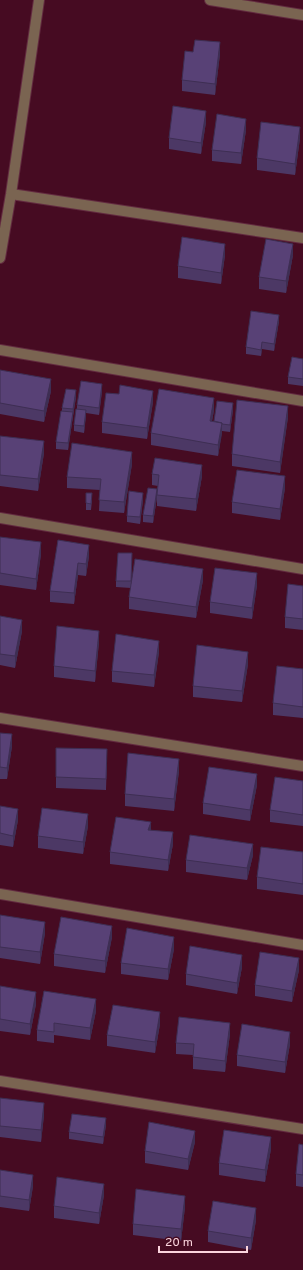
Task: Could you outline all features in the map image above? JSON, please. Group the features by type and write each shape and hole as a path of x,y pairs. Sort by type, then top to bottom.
{"street":[{"path":"0,258 11,194 39,0"},
{"path":"210,0 303,15"},
{"path":"11,194 303,238"},
{"path":"0,350 303,401"},
{"path":"0,518 303,569"},
{"path":"0,718 303,766"},
{"path":"0,894 303,945"},
{"path":"0,1080 303,1129"}],"building":[{"path":"195,40 220,42 215,84 182,80 185,51 193,52"},
{"path":"173,106 206,111 201,143 169,138"},
{"path":"217,114 246,119 241,153 212,150"},
{"path":"261,122 300,127 295,164 257,158"},
{"path":"182,237 225,244 221,273 178,266"},
{"path":"266,239 293,244 286,281 259,277"},
{"path":"251,311 279,315 274,344 262,342 261,350 246,347"},
{"path":"292,357 303,359 303,379 288,377"},
{"path":"0,370 51,379 44,411 0,403"},
{"path":"81,381 102,384 99,408 77,405"},
{"path":"120,385 153,391 147,428 102,422 106,393 119,394"},
{"path":"66,389 76,390 73,409 62,408"},
{"path":"159,389 214,398 210,421 222,423 218,445 151,433"},
{"path":"237,400 288,406 280,462 232,454"},
{"path":"217,401 233,403 230,425 214,421"},
{"path":"76,409 86,410 84,426 74,425"},
{"path":"61,411 73,412 68,443 56,442"},
{"path":"0,436 44,441 38,479 0,475"},
{"path":"72,443 132,452 124,502 99,500 101,479 67,477"},
{"path":"155,458 202,465 196,499 157,495 159,475 152,474"},
{"path":"237,470 285,476 280,509 232,502"},
{"path":"148,488 157,489 153,516 143,515"},
{"path":"129,491 143,493 140,517 127,516"},
{"path":"86,493 92,493 91,504 86,503"},
{"path":"0,537 41,542 36,579 0,573"},
{"path":"58,540 89,545 86,564 78,563 74,593 50,591"},
{"path":"118,553 132,553 131,581 116,581"},
{"path":"135,559 203,569 196,607 129,597"},
{"path":"215,568 257,573 252,608 210,602"},
{"path":"288,584 303,586 303,619 285,617"},
{"path":"0,616 22,620 15,656 0,654"},
{"path":"57,626 99,631 95,671 54,666"},
{"path":"116,634 159,641 154,675 112,671"},
{"path":"197,645 248,652 242,691 193,686"},
{"path":"277,666 303,669 303,707 273,703"},
{"path":"0,733 12,734 7,768 0,767"},
{"path":"56,748 107,749 106,779 56,777"},
{"path":"128,753 179,759 174,799 125,794"},
{"path":"209,767 257,774 250,810 203,803"},
{"path":"275,777 303,781 303,815 270,810"},
{"path":"0,806 18,809 13,836 0,833"},
{"path":"42,808 88,814 83,842 38,836"},
{"path":"116,817 151,822 148,830 173,832 168,860 110,852"},
{"path":"190,835 253,844 247,868 186,860"},
{"path":"261,847 303,852 303,884 257,877"},
{"path":"0,915 45,922 40,952 0,947"},
{"path":"61,917 112,926 105,961 54,954"},
{"path":"127,928 174,937 168,969 121,963"},
{"path":"190,946 242,955 237,983 186,974"},
{"path":"260,952 299,958 292,991 255,985"},
{"path":"0,986 36,992 30,1024 0,1019"},
{"path":"44,991 96,999 90,1028 54,1023 54,1032 37,1030"},
{"path":"113,1005 160,1012 155,1042 107,1035"},
{"path":"179,1017 230,1023 225,1061 193,1057 194,1044 176,1043"},
{"path":"242,1024 290,1032 285,1062 237,1055"},
{"path":"0,1098 44,1103 41,1130 0,1126"},
{"path":"72,1114 106,1118 103,1137 69,1132"},
{"path":"149,1122 195,1131 188,1159 145,1151"},
{"path":"224,1130 271,1137 265,1170 219,1163"},
{"path":"299,1144 303,1145 303,1175 296,1174"},
{"path":"0,1170 33,1175 29,1200 0,1196"},
{"path":"57,1177 104,1184 99,1213 54,1206"},
{"path":"136,1189 185,1196 181,1229 133,1224"},
{"path":"213,1201 256,1208 251,1238 208,1231"}]}
